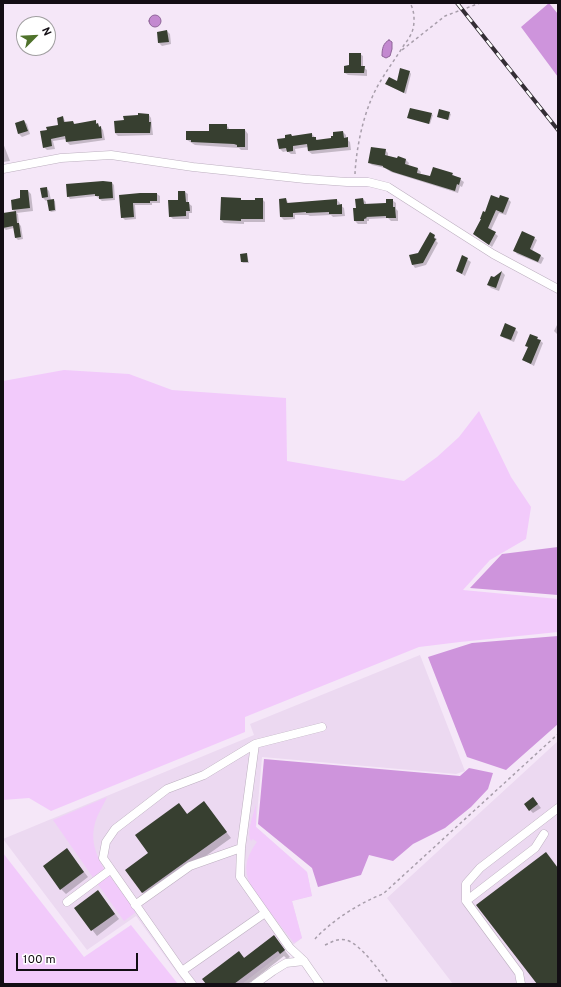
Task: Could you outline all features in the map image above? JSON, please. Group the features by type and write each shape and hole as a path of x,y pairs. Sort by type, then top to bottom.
{"street":[{"path":"3,169 61,158 111,155 305,179 368,182 388,187 492,254 558,289"},
{"path":"192,984 110,870 103,858 106,842 115,829 167,789 204,775 255,744 322,727"},
{"path":"255,744 241,848 240,877 290,948 304,961 320,984"},
{"path":"529,984 466,901 466,884 480,868 558,808"},
{"path":"466,901 535,848 544,834"},
{"path":"135,905 190,866 241,848"},
{"path":"67,902 110,870"},
{"path":"182,971 265,913"},
{"path":"255,984 286,963 304,961"},
{"path":"520,973 521,984"}],"path":[{"path":"356,182 355,162 365,116 371,99 412,33 415,23 412,6 410,3"},
{"path":"400,52 445,16 480,3"},
{"path":"315,939 324,928 370,899 383,894 558,734"},
{"path":"325,945 336,940 347,940 357,947 372,962 389,984"}],"shaded area":[{"path":"549,3 558,14 558,77 521,27"},
{"path":"155,15 159,17 161,21 159,25 155,27 151,25 149,21 151,17"},
{"path":"389,40 392,42 392,49 390,56 386,58 382,56 383,49 385,43"},
{"path":"64,370 129,374 172,390 286,398 287,461 404,481 437,457 459,437 479,411 511,477 531,507 526,539 490,560 463,590 558,599 558,632 419,647 245,717 245,732 51,811 29,798 3,800 3,381"},
{"path":"558,547 558,595 470,588 502,554"},
{"path":"558,636 558,724 506,770 467,757 428,657 472,643"},
{"path":"420,655 465,771 456,774 262,757 256,827 307,872 312,896 292,901 302,938 242,984 185,984 136,916 87,950 3,839 254,735 250,724"},
{"path":"558,741 558,984 453,984 387,898"},
{"path":"264,759 460,776 469,768 493,773 488,789 471,807 445,828 413,844 393,861 369,855 361,875 318,887 312,868 258,824"},
{"path":"107,797 97,817 93,832 96,852 105,871 94,879 53,820"},
{"path":"256,804 256,827 307,872 312,896 292,901 302,938 294,943 252,889 247,876 246,870 248,859 257,842 253,839 251,841 249,832"},
{"path":"3,853 84,957 131,925 178,984 3,984"},
{"path":"109,875 136,912 124,921 97,883"}],"building":[{"path":"167,30 169,42 158,43 157,32"},
{"path":"349,53 361,53 361,66 365,66 364,73 344,73 344,66 349,65"},
{"path":"400,68 410,71 404,93 385,84 389,77 397,81"},
{"path":"410,108 432,113 429,124 407,118"},
{"path":"439,109 450,112 448,120 437,117"},
{"path":"138,113 149,114 149,122 151,122 150,133 115,133 114,121 124,120 123,116 138,115"},
{"path":"63,116 64,122 73,121 74,124 96,120 96,124 98,123 99,127 101,126 102,138 66,142 65,136 51,139 52,146 43,148 40,131 47,130 46,127 58,125 57,118"},
{"path":"24,120 28,131 18,134 15,123"},
{"path":"209,124 227,124 227,129 245,129 245,147 237,147 237,145 234,144 191,142 191,140 186,140 186,131 209,131"},
{"path":"343,131 344,138 348,137 348,147 308,151 307,144 293,146 293,151 287,152 286,148 279,149 277,139 285,138 285,135 291,134 292,136 312,133 312,137 316,137 316,140 331,138 331,136 333,136 333,132"},
{"path":"371,147 386,149 385,155 397,158 398,156 406,159 405,164 418,168 417,173 430,176 433,167 453,173 452,175 461,178 459,185 457,184 455,191 393,172 383,166 368,163"},
{"path":"103,181 112,182 113,198 99,199 99,196 95,196 95,194 67,197 66,184"},
{"path":"47,187 48,197 42,198 40,188"},
{"path":"20,190 28,190 30,208 12,210 11,200 20,198"},
{"path":"178,191 185,191 186,202 189,202 190,211 186,211 186,216 169,217 168,200 178,200"},
{"path":"157,193 157,201 150,201 150,203 133,203 134,217 121,218 119,195"},
{"path":"491,195 499,198 500,195 509,198 503,213 496,210 488,228 496,232 489,245 473,234 481,219 483,211 485,212"},
{"path":"221,197 241,198 241,200 255,200 255,198 263,198 263,219 241,219 241,221 220,220"},
{"path":"286,198 287,203 337,199 337,205 342,204 342,214 329,214 329,212 306,212 293,213 293,217 280,217 279,199"},
{"path":"363,198 364,204 386,203 386,199 393,199 393,207 395,207 396,218 386,218 386,216 366,217 367,218 364,219 364,221 354,221 353,208 356,208 355,199"},
{"path":"54,199 55,210 49,211 47,200"},
{"path":"16,211 17,223 19,223 21,237 15,238 13,226 3,228 3,213"},
{"path":"522,231 535,237 530,249 541,255 538,262 513,251"},
{"path":"430,232 435,235 434,238 436,239 423,263 412,265 409,255 418,253"},
{"path":"247,253 248,262 241,262 240,254"},
{"path":"462,255 468,258 462,274 456,271"},
{"path":"502,271 496,288 487,285 491,276 494,277"},
{"path":"505,323 516,328 511,340 500,336"},
{"path":"530,334 541,340 531,364 522,360 528,347 525,346"},
{"path":"533,797 538,804 529,811 524,804"},
{"path":"204,801 227,832 142,893 125,870 148,853 135,835 179,803 187,814"},
{"path":"67,848 84,872 60,890 43,866"},
{"path":"546,852 558,868 558,984 537,984 476,905"},
{"path":"98,890 115,914 91,931 74,908"},
{"path":"274,935 285,950 280,954 278,951 234,984 206,984 202,979 239,951 244,958"}],"railway":[{"path":"457,3 558,130"}]}
